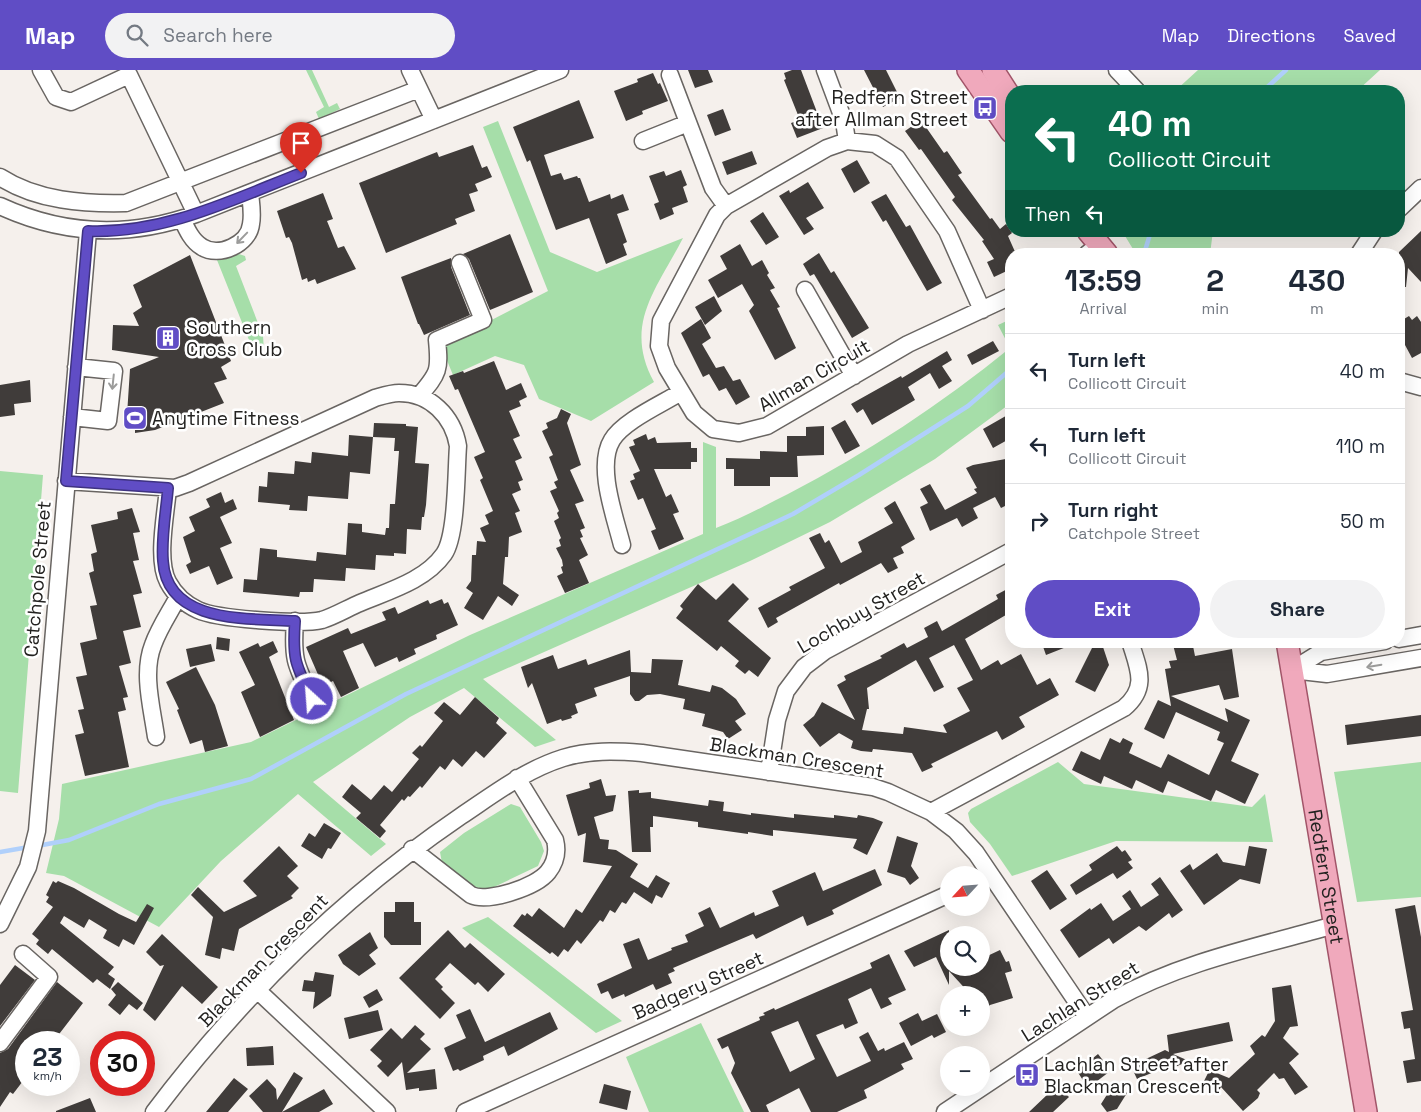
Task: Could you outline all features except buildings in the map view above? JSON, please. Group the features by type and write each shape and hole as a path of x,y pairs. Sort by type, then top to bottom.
{"main road":[{"path":"982,73 1005,93"},
{"path":"982,73 1005,120"},
{"name":"Redfern Street","path":"1288,648 1314,813 1366,1112"}],"street":[{"path":"41,70 56,97 71,102 129,75 181,182 194,241 203,248 215,252 232,248 245,238 251,225 250,193"},
{"path":"410,70 434,120"},
{"path":"0,206 25,218 88,231 149,227 189,217 560,70"},
{"path":"825,70 844,121 847,141"},
{"path":"1117,70 1131,85"},
{"path":"670,75 712,188 726,206"},
{"path":"0,178 39,194 90,204 126,203 419,89"},
{"path":"643,141 688,123"},
{"name":"Allman Circuit","path":"982,310 947,231 897,158 875,144 847,141 827,148 726,206 710,225 659,329 660,354 699,420 713,428 739,433 767,426 908,344 982,310 1005,299"},
{"path":"1405,203 1421,188"},
{"name":"Catchpole Street","path":"0,924 28,867 37,831 88,231"},
{"path":"1363,248 1370,237"},
{"path":"420,396 433,379 439,367 436,340 484,320 460,263"},
{"path":"805,290 854,376"},
{"path":"72,417 108,421 114,371 76,367"},
{"path":"1405,382 1421,388"},
{"path":"622,545 607,484 606,457 612,440 626,426 681,392"},
{"path":"66,481 168,488 189,483 375,398 398,393 420,396 443,412 456,437 458,446 451,537 445,553 433,567 418,578 323,619 295,621 216,615 199,611 178,597 167,581 162,562 168,488"},
{"name":"Lochbuy Street","path":"769,772 782,700 804,667 825,651 1005,554"},
{"path":"156,738 148,677 150,657 153,645 178,597"},
{"path":"295,621 293,650 296,666 312,699"},
{"path":"1405,638 1421,635"},
{"path":"931,812 1118,712 1133,700 1139,691 1141,676 1132,648"},
{"path":"1292,670 1321,652 1344,648"},
{"path":"1292,670 1327,674 1421,658"},
{"name":"Blackman Crescent","path":"154,1112 256,989 358,893 412,850 517,778 563,758 586,753 614,751 873,787 903,798 931,812 956,831 976,853 981,866"},
{"path":"412,850 471,895 480,898 494,898 547,874 556,859 557,849 555,840 517,778"},
{"name":"Blackman Crescent","path":"990,883 1087,1017"},
{"name":"Badgery Street","path":"464,1112 940,898"},
{"name":"Lachlan Street","path":"945,1112 1113,1000 1153,979 1189,966 1335,925"},
{"path":"0,1043 49,977 23,954"},
{"path":"256,989 387,1112"}],"green space":[{"path":"306,70 312,70 329,107 337,103 340,109 319,119 316,112 324,107"},
{"path":"1198,70 1380,70 1364,85 1182,85"},
{"path":"498,121 550,252 597,272 683,238 654,291 642,325 645,362 654,382 591,421 539,399 524,365 495,356 453,375 441,346 548,291 483,127"},
{"path":"1126,237 1212,237 1211,248 1132,248"},
{"path":"239,254 245,256 246,260 236,266 263,336 264,351 255,355 217,260"},
{"path":"1005,322 1005,338 998,325"},
{"path":"1005,352 1005,407 935,459 830,522 750,561 483,679 556,740 535,747 464,688 410,717 313,782 386,844 371,856 298,794 221,861 159,927 64,876 46,873 59,819 62,784 251,742 470,635 703,534 703,442 716,447 716,528 788,494 875,445 984,369"},
{"path":"0,471 43,475 18,793 0,791"},
{"path":"1058,762 1084,784 1252,807 1265,794 1273,842 1116,841 1012,876 990,844 970,822 968,813 971,809"},
{"path":"1421,762 1421,897 1357,902 1334,772"},
{"path":"511,804 520,807 541,842 544,851 538,866 492,888 482,889 470,885 442,863 440,852 464,833"},
{"path":"488,917 622,1021 596,1033 462,928"},
{"path":"701,1023 744,1112 649,1112 626,1057"}],"waterway":[{"path":"1270,85 1286,70"},
{"path":"1146,248 1149,237"},
{"path":"37,846 69,840 159,804 251,779 406,694 793,514 968,406 1005,374"},
{"path":"0,852 29,847"}],"place":[{"name":"Redfern Street after Allman Street","path":"985,108"},
{"name":"Southern Cross Club","path":"168,338"},
{"name":"Anytime Fitness","path":"135,418"},
{"name":"Lachlan Street after Blackman Crescent","path":"1027,1075"}],"route":[{"path":"301,173 182,219 149,227 102,232 88,231 66,481 168,488 162,562 167,581 178,597 199,611 216,615 295,621 293,650 296,666 312,699"}]}
